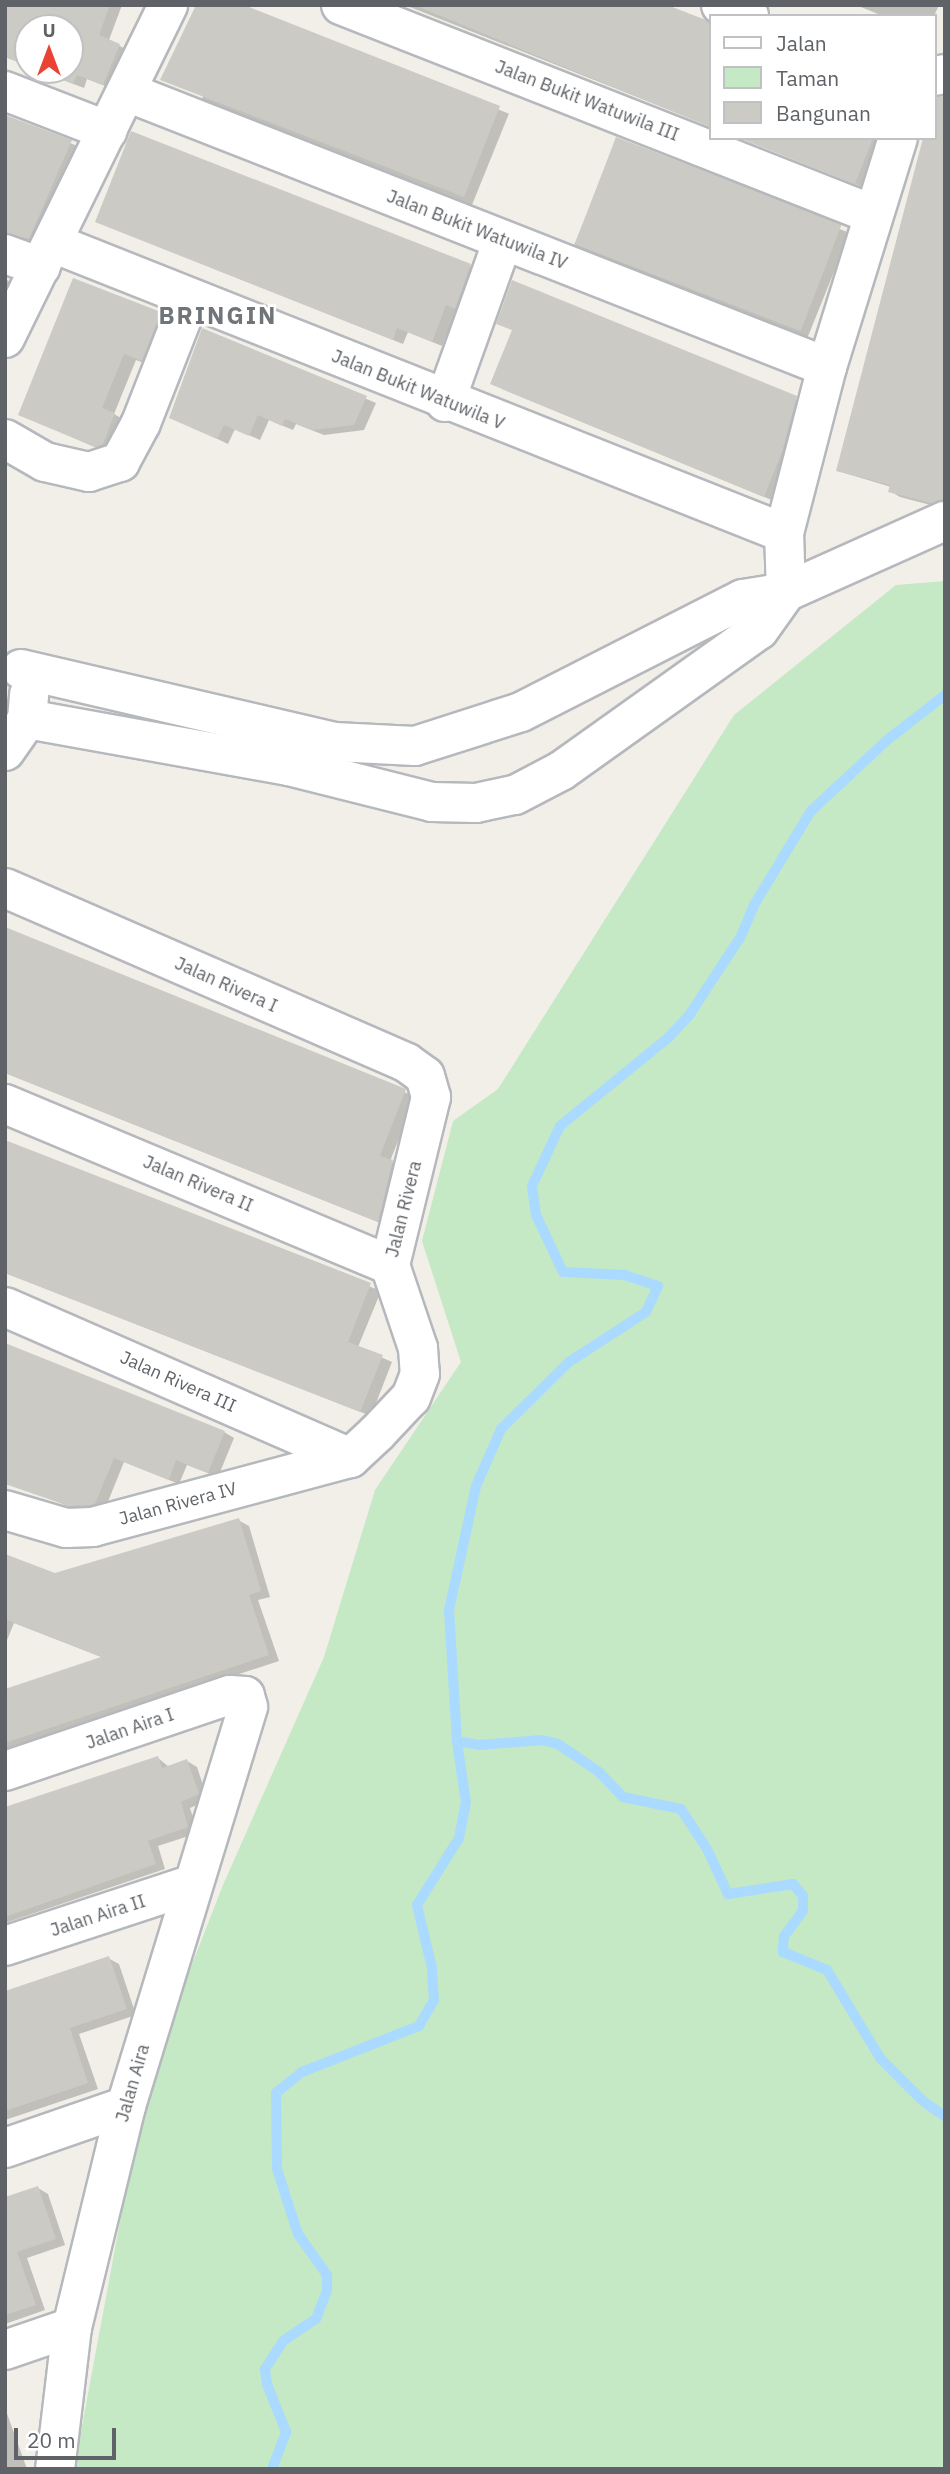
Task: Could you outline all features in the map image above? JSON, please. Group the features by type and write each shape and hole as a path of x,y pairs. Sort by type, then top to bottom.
{"street":[{"path":"5,338 168,5"},
{"name":"Jalan Bukit Watuwila III","path":"341,5 872,214"},
{"path":"721,5 744,14"},
{"path":"5,91 108,131"},
{"name":"Jalan Bukit Watuwila IV","path":"127,92 827,367"},
{"path":"27,719 289,766 432,802 476,803 515,795 561,771 759,629 786,592 784,533 827,367 872,214 897,140"},
{"path":"445,402 503,240"},
{"name":"Jalan Bukit Watuwila V","path":"5,254 47,255 190,298 445,402 784,533"},
{"path":"5,439 45,462 97,472 120,463 141,423 190,298"},
{"path":"13,660 335,742 415,746 521,712 743,599 786,592 945,521"},
{"path":"5,751 27,719 28,685 13,660"},
{"path":"415,746 432,802"},
{"name":"Jalan Rivera I","path":"5,888 407,1063 425,1076 431,1097"},
{"name":"Jalan Rivera","path":"350,1458 411,1396 420,1374 418,1348 390,1265 431,1097"},
{"name":"Jalan Rivera II","path":"5,1104 390,1265"},
{"name":"Jalan Rivera III","path":"5,1307 350,1458"},
{"name":"Jalan Rivera IV","path":"5,1510 66,1528 93,1527 350,1458"},
{"name":"Jalan Aira I","path":"5,1771 230,1695 245,1696 248,1707"},
{"name":"Jalan Aira","path":"55,2469 72,2327 126,2106 190,1885 248,1707"},
{"name":"Jalan Aira II","path":"5,1946 190,1885"},
{"path":"5,2148 126,2106"},
{"path":"5,2350 72,2327"}],"green space":[{"path":"945,581 945,2469 74,2469 146,2082 223,1885 324,1657 375,1490 461,1362 422,1241 453,1121 498,1089 734,715 896,585"}],"building":[{"path":"5,5 110,5 99,35 120,44 103,85 84,78 84,14 14,14 14,61 5,57"},
{"path":"196,5 244,5 500,106 464,197 160,80"},
{"path":"414,5 667,5 706,20 708,126"},
{"path":"945,96 945,500 931,503 888,492 890,485 836,471 922,140 936,140 936,97"},
{"path":"5,115 72,140 29,239 5,233"},
{"path":"131,131 471,264 455,309 446,305 432,342 397,328 393,340 95,222"},
{"path":"616,137 842,224 801,331 575,244"},
{"path":"744,140 872,140 855,184"},
{"path":"73,278 161,312 142,361 124,354 102,408 115,413 103,444 95,447 18,415"},
{"path":"512,280 797,396 782,452 764,497 490,384 512,330 496,324"},
{"path":"202,328 367,396 354,425 313,430 285,419 282,426 258,415 249,436 224,425 217,439 169,418"},
{"path":"5,927 406,1089 380,1156 393,1160 378,1222 5,1073"},
{"path":"5,1140 371,1283 348,1342 383,1355 360,1412 5,1273"},
{"path":"5,1343 225,1431 208,1473 176,1460 169,1480 114,1458 95,1504 90,1505 69,1506 5,1484"},
{"path":"239,1518 261,1591 249,1595 269,1655 5,1743 5,1689 101,1657 5,1619 5,1554 55,1573"},
{"path":"158,1756 162,1768 187,1759 199,1794 181,1802 188,1827 148,1841 156,1864 5,1917 5,1807"},
{"path":"109,1956 127,2009 70,2028 88,2083 5,2111 5,1991"},
{"path":"38,2186 56,2239 17,2252 36,2305 5,2315 5,2197"}],"waterway":[{"path":"272,2469 286,2432 267,2384 265,2369 283,2341 316,2319 327,2291 327,2275 298,2234 277,2169 276,2093 302,2072 419,2026 434,2000 432,1968 417,1905 459,1838 466,1803 457,1741 449,1610 476,1486 501,1429 569,1362 646,1312 658,1286 625,1275 563,1272 536,1215 532,1186 560,1126 668,1038 690,1014 741,936 754,905 811,811 886,741 945,695"},
{"path":"457,1741 479,1745 542,1740 558,1744 599,1772 623,1797 681,1809 707,1849 728,1894 793,1884 803,1896 803,1911 784,1936 783,1952 827,1970 880,2058 924,2102 945,2116"}],"district":[{"name":"BRINGIN","path":"218,316"}]}
